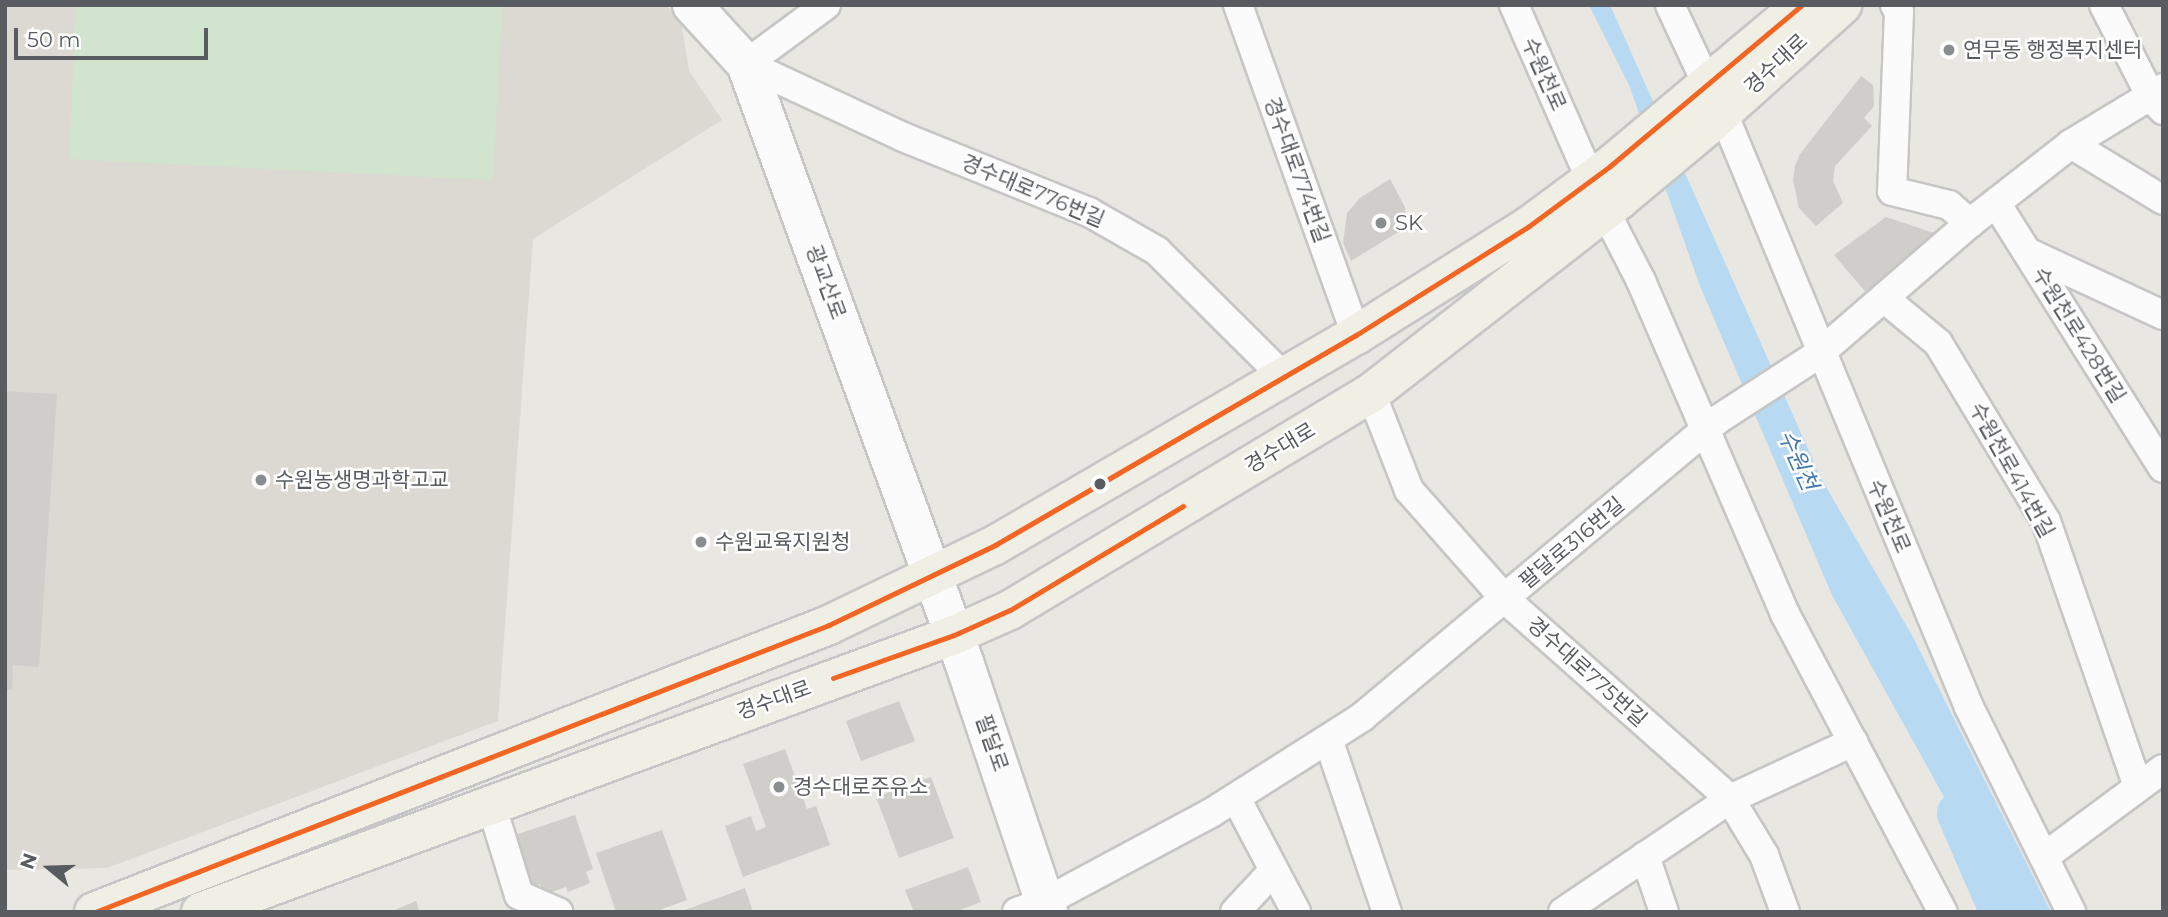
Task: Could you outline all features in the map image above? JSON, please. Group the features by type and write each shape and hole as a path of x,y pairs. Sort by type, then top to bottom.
{"main road":[{"name":"광교산로","path":"692,5 746,64 933,575"},
{"name":"경수대로","path":"1710,104 1802,5"},
{"name":"경수대로","path":"1710,104 1842,5"},
{"path":"94,912 829,625 995,545 1356,335 1530,226 1607,189 1710,104"},
{"name":"경수대로","path":"211,910 491,804 954,635 1010,610 1371,393 1607,189"},
{"name":"팔달로","path":"933,575 954,635 1037,908"}],"street":[{"path":"746,64 826,5"},
{"name":"경수대로774번길","path":"1238,5 1356,335"},
{"name":"수원천로","path":"1514,5 1607,189 1641,281 1712,425 1785,614 1943,912"},
{"name":"수원천로","path":"1670,5 1816,355 1969,706 2071,912"},
{"path":"1895,5 1899,12 1892,191 1949,205 1970,223"},
{"path":"1816,355 1885,299 1970,223 2071,144 2159,98 2104,5"},
{"name":"경수대로776번길","path":"746,64 903,136 1089,212 1157,251 1283,376"},
{"path":"2071,144 2163,200"},
{"name":"수원천로428번길","path":"1996,203 2163,468"},
{"path":"2027,252 2163,315"},
{"name":"수원천로414번길","path":"1885,299 1938,343 2046,521 2153,783 2044,857"},
{"name":"팔달로316번길","path":"1037,908 1236,797 1362,717 1712,425 1816,355"},
{"name":"경수대로775번길","path":"1371,393 1409,490 1505,599 1730,799 1764,855 1785,912"},
{"path":"1328,739 1387,912"},
{"path":"1563,912 1730,799 1853,742"},
{"path":"1236,797 1296,912"},
{"path":"491,804 519,895 558,912"},
{"path":"1645,856 1664,912"},
{"path":"1235,912 1274,870"}],"shaded area":[{"name":"수원농생명과학고교","path":"5,5 666,5 681,21 689,71 722,120 533,239 498,721 107,868 5,870"}],"green space":[{"path":"76,5 502,5 493,180 69,159"}],"water":[{"path":"1589,5 1610,5 1822,480 1913,637 2051,912 2008,912 1832,595 1700,286 1629,85"}],"building":[{"path":"1861,76 1873,85 1874,106 1864,118 1872,126 1835,166 1833,181 1843,203 1816,226 1799,208 1793,180 1795,166 1800,154"},
{"path":"1390,179 1405,207 1405,215 1398,226 1400,231 1351,261 1343,243 1347,213 1360,198"},
{"path":"1886,217 1940,235 1869,296 1834,255"},
{"path":"5,391 57,394 39,667 13,665 12,690 5,690"},
{"path":"899,701 915,741 861,761 846,721"},
{"path":"785,749 807,809 816,806 830,845 743,877 725,826 751,816 756,831 766,827 743,764"},
{"path":"931,777 954,838 899,858 876,797"},
{"path":"575,815 593,869 586,872 590,883 568,892 566,887 544,895 540,884 533,887 515,835"},
{"path":"662,830 687,900 654,912 616,912 596,853"},
{"path":"968,867 981,902 955,912 914,912 905,890"},
{"path":"745,888 753,912 685,910"},
{"path":"416,901 420,912 390,912"}],"waterway":[{"name":"수원천","path":"1960,813 2003,912"}],"transit line":[{"path":"95,912 829,625 995,545 1356,335 1529,226 1610,166 1802,5"},
{"path":"833,678 954,635 1010,610 1183,506"}],"place":[{"name":"연무동 행정복지센터","path":"1949,50"},
{"name":"SK","path":"1381,223"},
{"name":"수원농생명과학고교","path":"261,480"},
{"name":"수원교육지원청","path":"701,542"},
{"name":"경수대로주유소","path":"779,787"}]}
